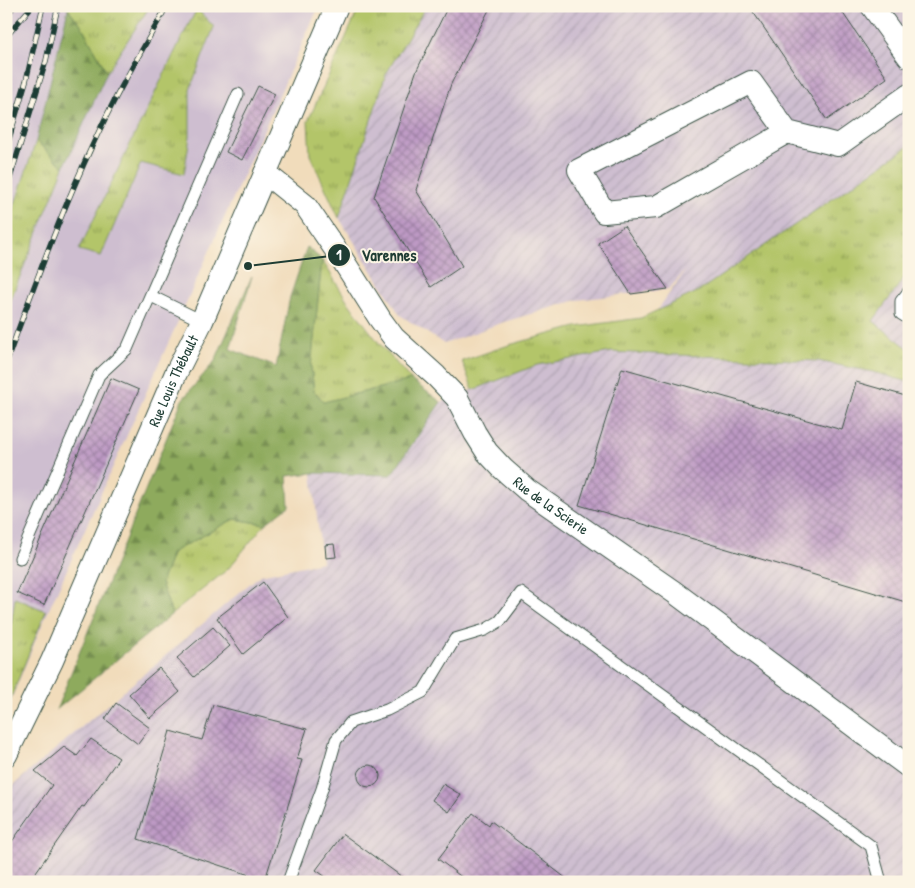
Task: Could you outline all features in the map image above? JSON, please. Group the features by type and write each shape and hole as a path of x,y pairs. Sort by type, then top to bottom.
{"street":[{"name":"Rue Louis Thébault","path":"6,755 52,661 176,373 202,321 337,6"},
{"path":"872,6 909,57"},
{"path":"787,132 656,207 604,212 579,170 751,82 787,132 838,145 909,95"},
{"name":"Rue de la Scierie","path":"265,173 305,205 394,338 457,398 487,452 526,490 674,592 909,767"}],"lane":[{"path":"20,558 99,376 127,349 238,94"},
{"path":"909,291 901,301 901,314 909,319"},
{"path":"151,296 202,321"},
{"path":"288,882 322,789 336,740 350,722 386,710 422,692 455,639 486,630 500,621 521,593 871,846 881,882"}],"shaded area":[{"path":"6,6 319,6 39,632 6,712"},
{"path":"426,6 909,6 909,882 6,882 6,797 10,788 260,575 322,562 312,473 391,475 441,402 537,365 611,352 796,360 631,347 686,270 669,289 577,300 504,322 444,344 400,315 339,218 386,74"}],"green space":[{"path":"68,6 150,6 107,72 80,23 68,9"},
{"path":"360,6 426,6 386,74 339,218 310,155 308,121"},
{"path":"68,9 80,23 107,72 64,167 36,141"},
{"path":"197,9 214,27 190,89 190,136 184,174 141,163 101,256 79,250 182,37"},
{"path":"36,141 64,167 6,311 6,231"},
{"path":"909,146 909,271 873,321 909,349 909,382 873,372 818,361 611,352 537,365 473,390 462,361 509,345 576,327 641,318 699,291"},
{"path":"307,247 322,260 311,367 314,391 324,402 411,380 441,402 391,475 312,473 287,476 289,506 265,524 234,519 173,552 161,583 172,614 56,710 182,400 215,361 252,276 230,349 276,367 290,297"},
{"path":"322,260 350,305 411,380 324,402 314,391 311,367"},
{"path":"234,519 265,524 228,569 172,614 161,583 173,552"},
{"path":"15,598 46,611 6,710 6,662"}],"building":[{"path":"448,6 491,6 451,84 416,190 462,266 431,287 374,197 416,72"},
{"path":"749,6 838,6 887,78 827,120"},
{"path":"258,86 275,94 242,160 226,152"},
{"path":"624,226 668,289 631,294 598,243"},
{"path":"622,368 842,430 856,382 909,397 909,603 579,505"},
{"path":"111,378 139,390 44,605 17,593"},
{"path":"334,544 336,557 326,558 325,545"},
{"path":"263,582 288,617 243,654 217,618"},
{"path":"213,627 230,646 194,677 177,658"},
{"path":"159,668 180,692 150,718 129,694"},
{"path":"116,703 150,728 138,744 105,719"},
{"path":"213,705 307,729 297,759 302,760 265,880 138,839 170,731 202,740"},
{"path":"91,739 119,758 84,807 82,806 29,882 8,882 6,839 11,843 52,785 35,771 64,747 77,756"},
{"path":"365,765 373,765 380,772 380,780 373,787 365,787 358,780 358,772"},
{"path":"443,784 461,795 449,812 432,800"},
{"path":"473,813 489,825 491,821 571,882 468,882 438,859"},
{"path":"343,834 409,882 333,882 316,870"}],"railway":[{"path":"6,16 14,6"},
{"path":"6,37 32,6"},
{"path":"6,149 26,81 43,6"},
{"path":"6,191 46,61 58,6"},
{"path":"6,363 43,264 97,135 119,91 167,6"}],"place":[{"name":"Varennes","path":"248,266"}]}
